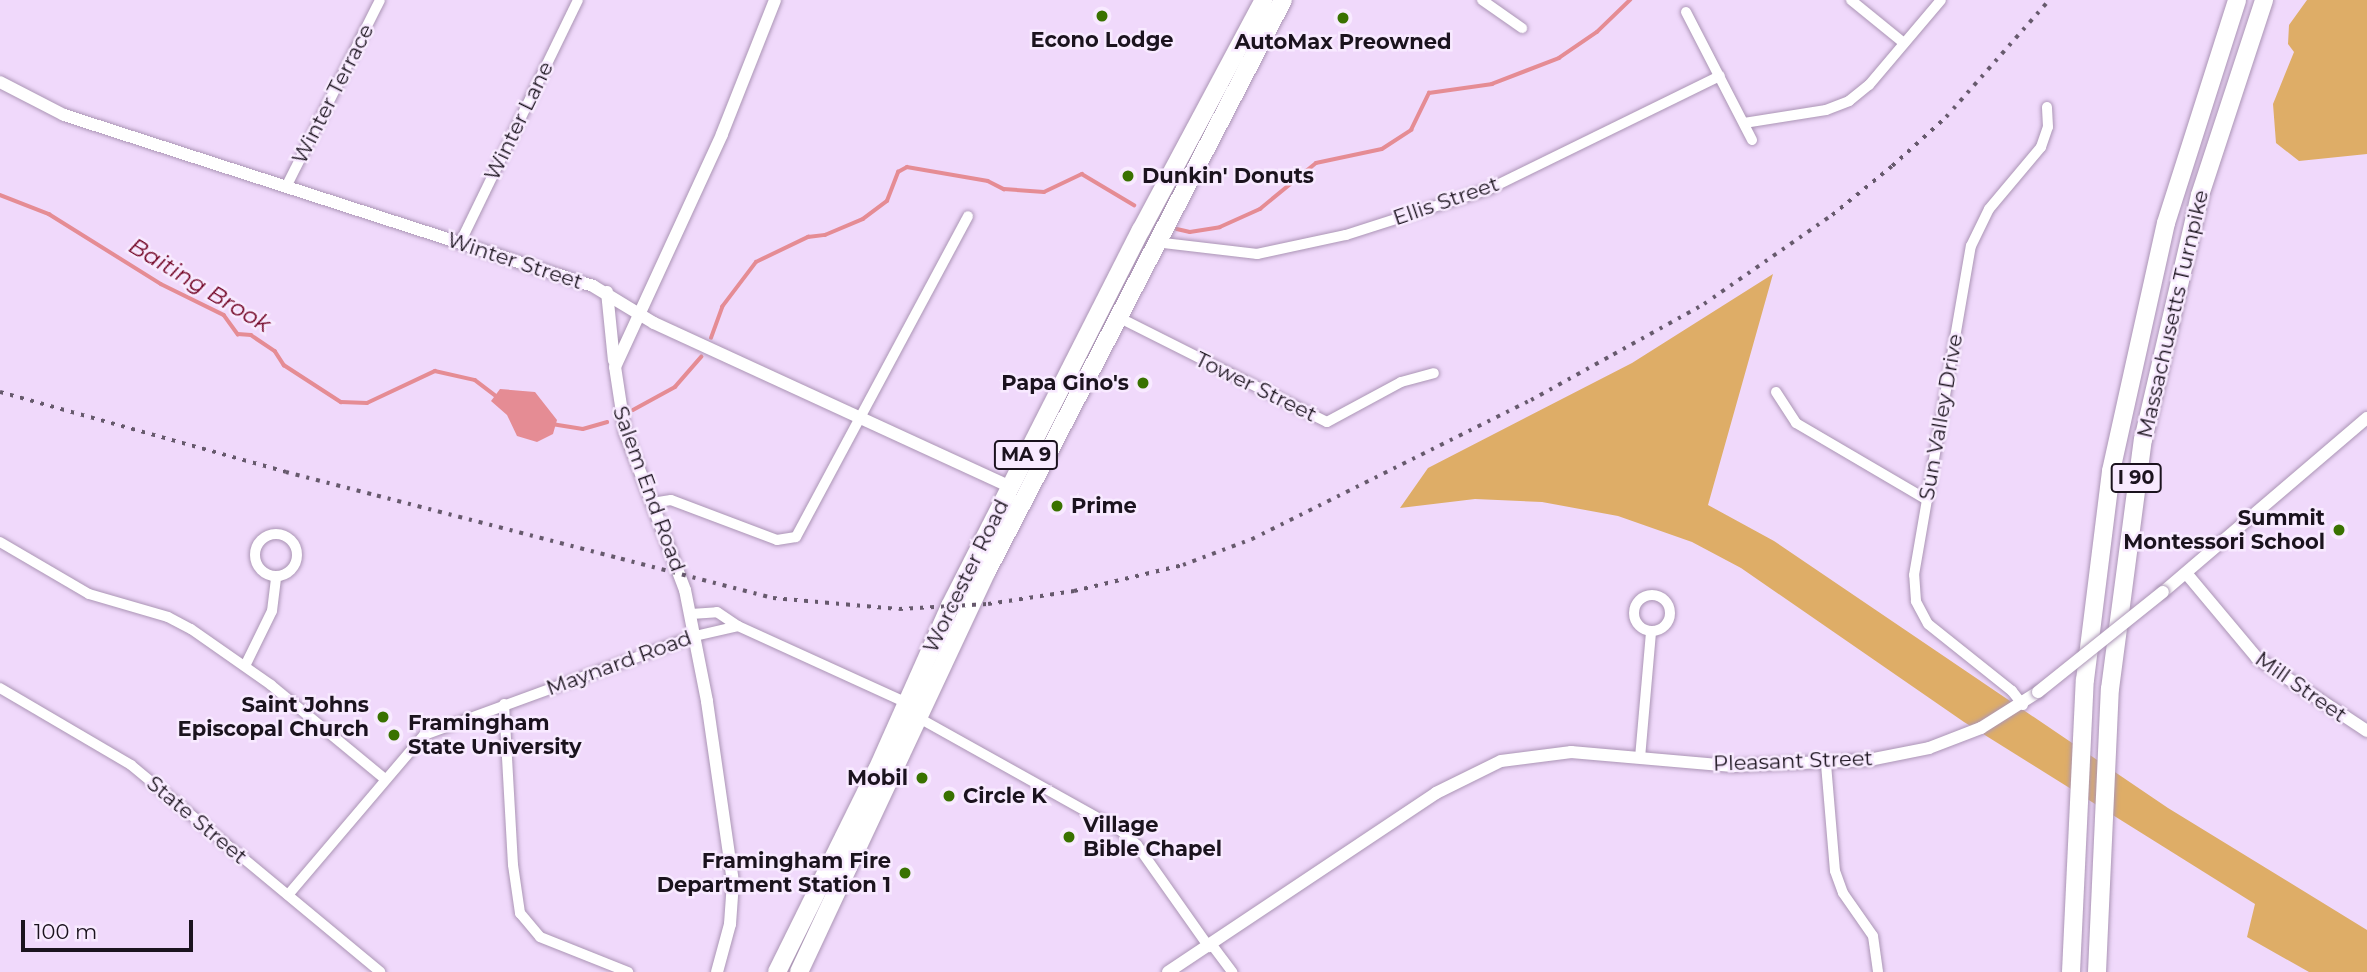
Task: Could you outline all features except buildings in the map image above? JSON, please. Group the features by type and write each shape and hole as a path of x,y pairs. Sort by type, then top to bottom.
{"highway":[{"name":"Worcester Road","path":"777,972 1010,487 1264,0"},
{"name":"Worcester Road","path":"799,972 986,571 1154,242 1283,0"},
{"name":"Massachusetts Turnpike","path":"2071,972 2085,680 2111,471 2166,223 2237,0"},
{"name":"Massachusetts Turnpike","path":"2097,972 2108,716 2138,467 2189,236 2264,0"},
{"path":"809,972 842,881"},
{"path":"768,972 804,918"}],"main road":[{"name":"Salem End Road","path":"717,972 730,924 733,882 695,636 691,614 620,416 615,367 637,312 722,134 775,0"},
{"name":"Winter Street","path":"0,82 64,115 607,292 637,312 860,420 1010,487"},
{"path":"607,292 615,367"},
{"name":"Pleasant Street","path":"1168,972 1211,946 1436,793 1484,767 1553,752 1732,766 1826,764 1929,748 1982,728 2023,705 2186,573 2367,418"},
{"name":"Mill Street","path":"2186,573 2257,658 2367,731"}],"street":[{"name":"Winter Terrace","path":"286,187 380,0"},
{"name":"Winter Lane","path":"460,243 578,0"},
{"path":"1482,0 1522,28"},
{"path":"1852,0 1904,43"},
{"path":"1744,123 1841,106 1869,85 1941,0"},
{"path":"1686,12 1752,140"},
{"name":"Ellis Street","path":"1154,242 1183,249 1257,254 1346,235 1489,188 1720,76"},
{"name":"Sun Valley Drive","path":"2023,705 2005,684 1936,633 1920,613 1914,575 1970,246 1989,209 2041,147 2048,127 2047,107"},
{"path":"652,503 679,502 777,540 794,539 968,216"},
{"name":"Tower Street","path":"1116,316 1327,422 1401,382 1434,373"},
{"path":"1776,392 1796,423 1927,500"},
{"path":"273,534 288,537 297,556 291,570 276,576 259,569 254,557 257,544 273,534"},
{"path":"0,542 89,594 169,617 245,666 384,778"},
{"path":"245,666 272,611 276,576"},
{"name":"Maynard Road","path":"691,614 710,610 738,626 907,702"},
{"name":"Maynard Road","path":"288,895 384,778 424,735 695,636 738,626"},
{"path":"1640,758 1651,631"},
{"name":"State Street","path":"0,688 131,765 380,972"},
{"path":"504,704 513,874 520,914 540,937 628,972"},
{"path":"919,718 1130,838 1232,972"},
{"path":"1826,764 1835,871 1843,893 1873,936 1878,972"}],"shaded area":[{"path":"2307,0 2367,0 2367,154 2299,161 2276,143 2273,104 2294,52 2288,44 2289,25"},
{"path":"1773,274 1708,505 1774,541 2168,808 2367,930 2367,972 2309,972 2247,937 2255,904 1964,722 1741,568 1692,542 1618,516 1542,502 1475,499 1400,508 1428,468 1632,363"},
{"path":"500,389 535,392 557,420 553,434 537,442 517,436 507,415 491,401"}],"waterway":[{"name":"Baiting Brook","path":"1177,229 1190,232 1220,227 1260,209 1316,163 1382,149 1411,130 1429,93 1492,84 1559,58 1597,32 1630,0"},
{"name":"Baiting Brook","path":"711,338 722,307 756,262 808,237 825,235 863,219 887,201 898,172 907,167 988,181 1004,189 1044,192 1082,174 1134,205"},
{"name":"Baiting Brook","path":"0,195 49,214 161,284 224,315 238,334 251,335 275,351 284,365 341,402 367,403 435,371 475,380 495,395"},
{"name":"Baiting Brook","path":"633,410 675,387 701,357"},
{"name":"Baiting Brook","path":"552,424 583,429 607,422"}],"railway":[{"path":"0,392 286,472 773,598 899,609 988,604 1074,591 1183,565 1252,539 1531,400 1704,304 1832,215 1892,166 1946,117 2049,0"}],"place":[{"name":"Econo Lodge","path":"1102,16"},
{"name":"AutoMax Preowned","path":"1343,18"},
{"name":"Dunkin' Donuts","path":"1128,176"},
{"name":"Papa Gino's","path":"1143,383"},
{"name":"Prime","path":"1057,506"},
{"name":"Summit Montessori School","path":"2339,530"},
{"name":"Saint Johns Episcopal Church","path":"383,717"},
{"name":"Framingham State University","path":"394,735"},
{"name":"Mobil","path":"922,778"},
{"name":"Circle K","path":"949,796"},
{"name":"Village Bible Chapel","path":"1069,837"},
{"name":"Framingham Fire Department Station 1","path":"905,873"}]}
